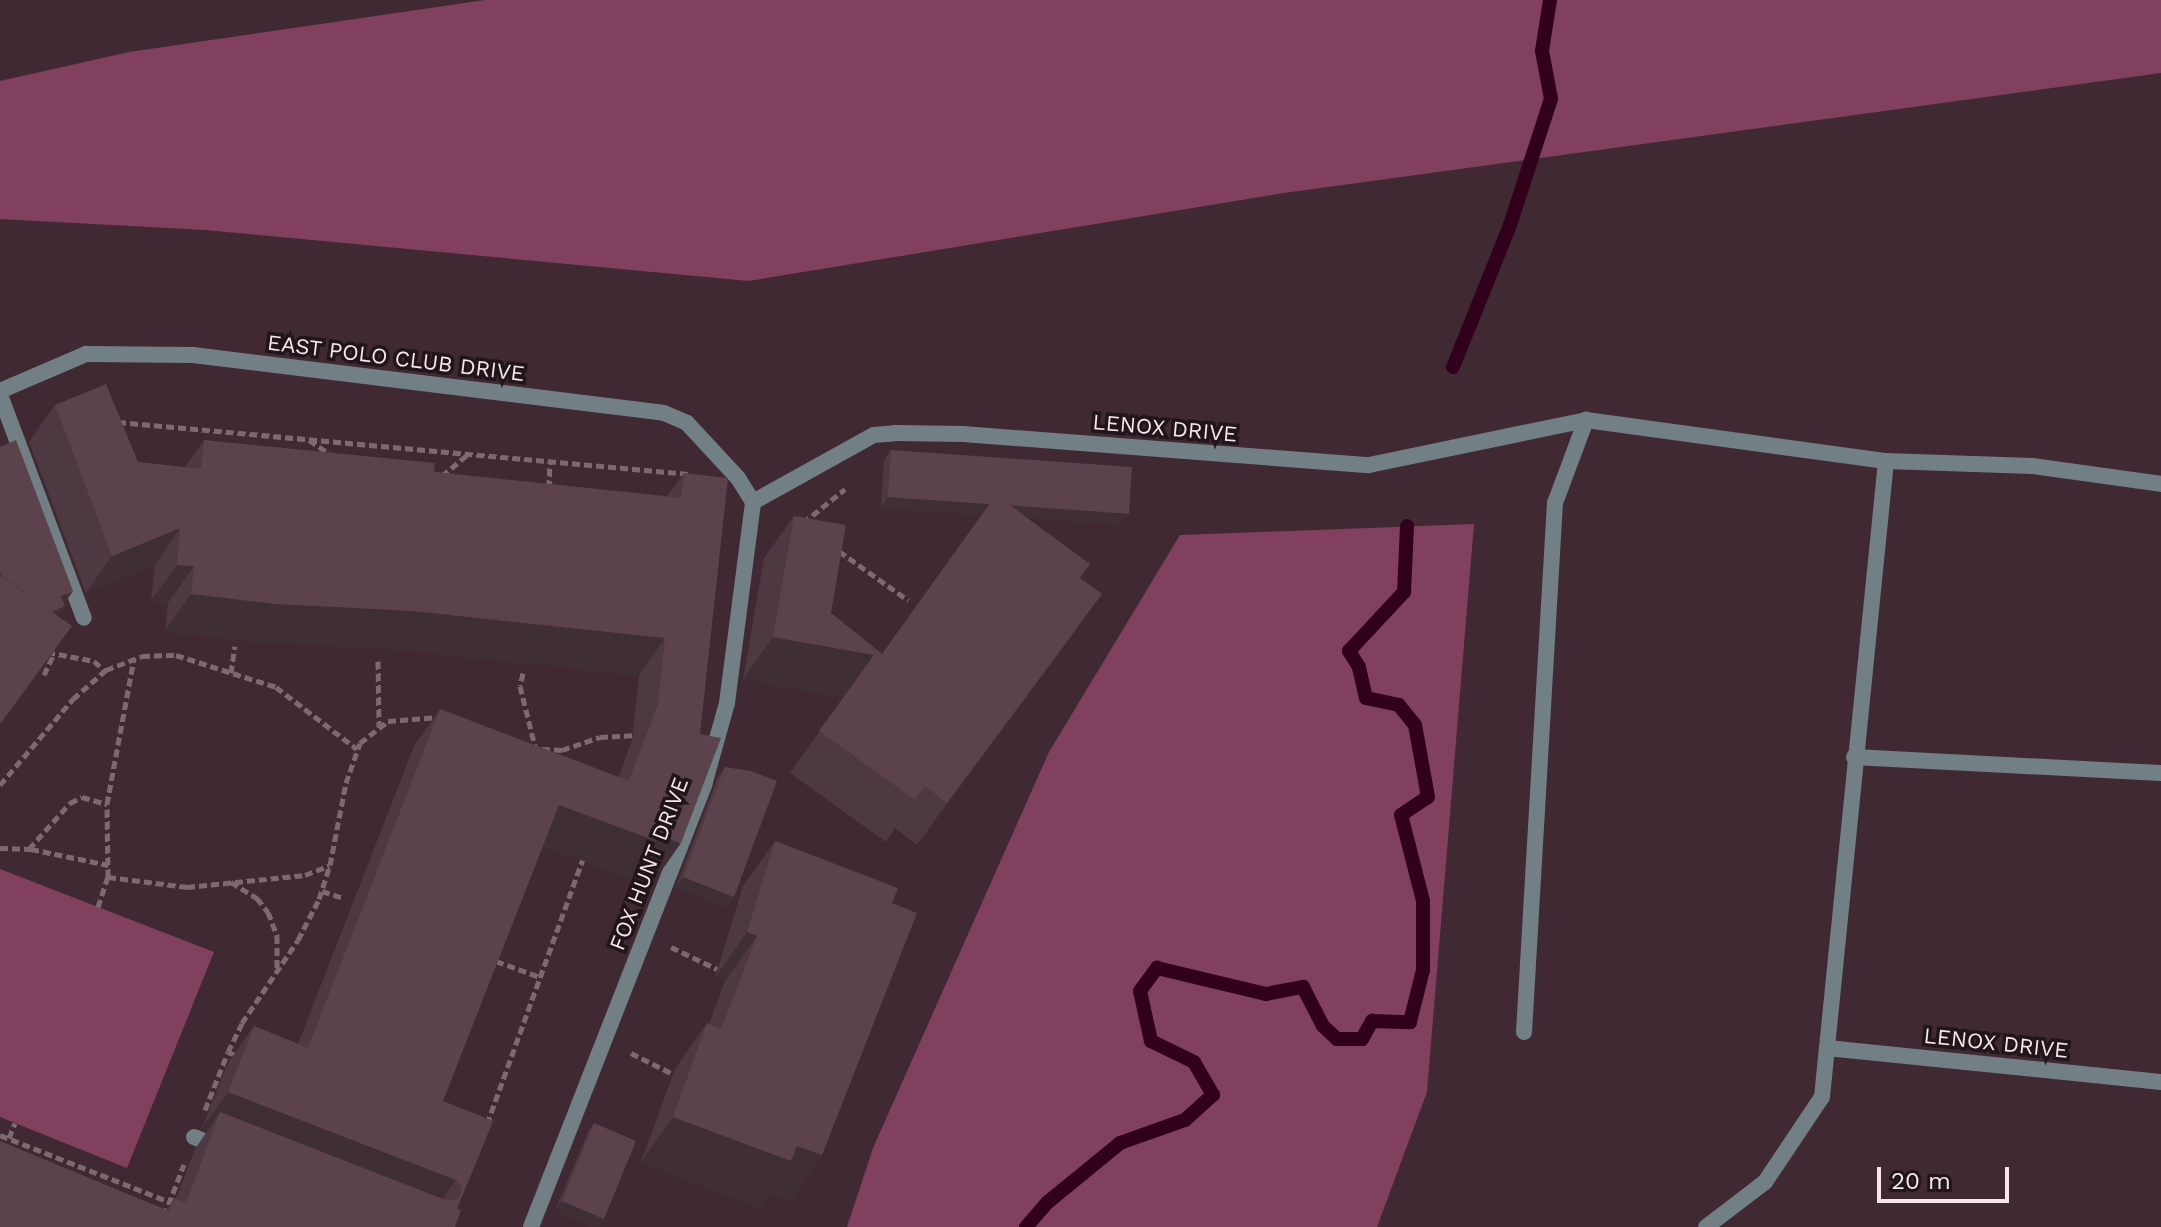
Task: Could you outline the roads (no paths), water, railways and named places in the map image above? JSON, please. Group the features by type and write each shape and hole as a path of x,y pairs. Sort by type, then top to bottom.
{"street":[{"name":"EAST POLO CLUB DRIVE","path":"0,393 86,354 209,357 676,415 738,478 753,502"},
{"path":"0,393 84,618"},
{"path":"1524,1032 1555,503 1586,420"},
{"name":"LENOX DRIVE","path":"753,502 874,435 963,434 1369,465 1586,420 1886,461 2032,466 2161,484"},
{"path":"1706,1227 1765,1182 1822,1097 1886,461"},
{"name":"FOX HUNT DRIVE","path":"531,1227 704,785 727,703 753,502"},
{"path":"1854,757 2161,773"},
{"name":"LENOX DRIVE","path":"1827,1048 2161,1082"},
{"path":"194,1137 238,1154"}],"waterway":[{"path":"1453,367 1510,225 1551,99 1542,51 1550,0"},
{"path":"1026,1227 1048,1202 1120,1143 1185,1120 1213,1095 1194,1062 1151,1041 1140,991 1157,968 1266,994 1303,987 1323,1026 1337,1039 1362,1039 1372,1021 1410,1022 1423,970 1423,901 1401,815 1428,797 1415,725 1399,705 1366,698 1359,667 1349,651 1404,592 1407,526"}]}
